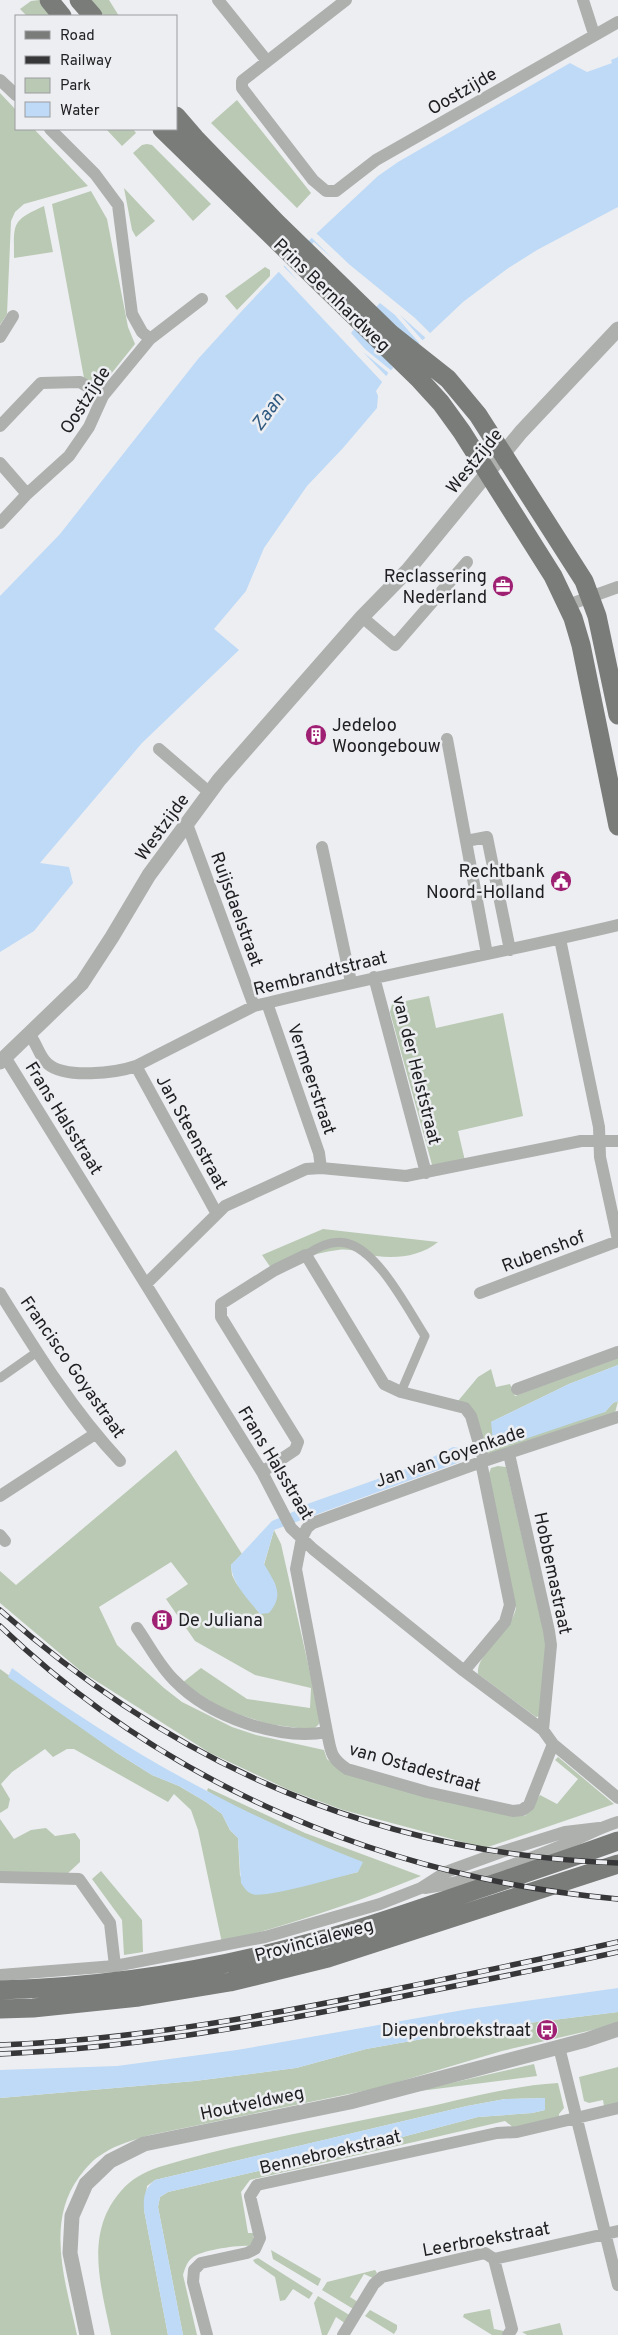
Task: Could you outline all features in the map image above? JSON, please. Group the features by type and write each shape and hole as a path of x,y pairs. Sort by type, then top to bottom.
{"main road":[{"path":"50,0 61,15"},
{"path":"79,0 92,15"},
{"name":"Prins Bernhardweg","path":"178,118 273,228"},
{"name":"Prins Bernhardweg","path":"163,130 391,334 426,374 553,576 568,606 581,645 618,826"},
{"name":"Prins Bernhardweg","path":"426,374 460,393 478,415 579,573 591,598 618,716"},
{"name":"Provincialeweg","path":"0,1990 139,1978 226,1963 316,1942 402,1915 618,1841"},
{"name":"Provincialeweg","path":"0,2009 34,2008 139,1997 230,1982 328,1958 618,1864"}],"street":[{"path":"218,0 267,61 346,0"},
{"path":"582,0 594,34"},
{"name":"Oostzijde","path":"267,61 242,81 242,88 313,180 326,191 336,191 376,160 618,22"},
{"path":"0,80 15,94"},
{"path":"51,130 95,174 118,205 132,314 142,332 150,339"},
{"name":"Oostzijde","path":"0,523 27,494 69,456 89,427 103,396 150,339 202,299"},
{"path":"0,337 13,316"},
{"name":"Westzijde","path":"3,1060 82,982 112,937 149,875 210,793 362,618 408,570 521,432 618,330"},
{"path":"0,426 41,384 80,382 103,396"},
{"path":"0,463 27,494"},
{"path":"362,618 395,645 467,562"},
{"path":"568,606 618,587"},
{"path":"446,739 487,954"},
{"path":"159,749 210,793"},
{"name":"Ruijsdaelstraat","path":"187,824 260,1004"},
{"path":"466,841 487,838 510,950"},
{"path":"322,847 351,982"},
{"name":"Rembrandtstraat","path":"29,1034 37,1044 46,1062 58,1070 95,1074 117,1072 136,1066 260,1004 351,982 510,950 618,925"},
{"path":"560,939 599,1127 598,1142 618,1241"},
{"name":"van der Helststraat","path":"374,977 426,1173"},
{"name":"Vermeerstraat","path":"260,1004 319,1153 322,1168"},
{"name":"Frans Halsstraat","path":"3,1060 146,1284 262,1472 291,1528 464,1671 543,1730 553,1744 618,1798"},
{"name":"Jan Steenstraat","path":"136,1066 217,1214"},
{"path":"146,1284 224,1206 306,1169 322,1168 406,1176 581,1142 618,1141"},
{"name":"Rubenshof","path":"480,1293 618,1241"},
{"path":"262,1472 295,1450 298,1442 221,1318 221,1304 275,1270 306,1255 315,1248 345,1243 356,1247 382,1268 425,1336 401,1392"},
{"path":"306,1255 384,1384 401,1392 465,1408 471,1416 482,1461 510,1605 505,1622 464,1671"},
{"name":"Francisco Goyastraat","path":"0,1293 95,1434 120,1461"},
{"path":"0,1378 38,1352"},
{"path":"518,1389 618,1352"},
{"name":"Jan van Goyenkade","path":"302,1538 307,1528 313,1523 482,1461 509,1454 618,1417"},
{"path":"0,1496 95,1434"},
{"name":"Hobbemastraat","path":"509,1454 550,1638 543,1730"},
{"path":"302,1538 296,1569 297,1577 327,1732"},
{"name":"van Ostadestraat","path":"137,1628 173,1680 191,1696 211,1709 242,1722 265,1728 304,1734 327,1732 331,1753 335,1761 347,1769 435,1794 513,1811 522,1810 529,1805 553,1744"},
{"name":"Provincialeweg","path":"0,1975 115,1966 265,1937 371,1907 421,1888 446,1872 501,1852 565,1832 599,1828 618,1822"},
{"path":"0,1877 79,1879 110,1924 115,1966"},
{"name":"Houtveldweg","path":"87,2335 70,2253 72,2216 86,2184 110,2161 144,2144 350,2102 586,2040 618,2029"},
{"name":"Houtveldweg","path":"586,2040 618,2039"},
{"path":"559,2047 577,2118 612,2232 618,2285"},
{"path":"577,2118 618,2108"},
{"name":"Bennebroekstraat","path":"207,2335 193,2282 194,2270 201,2263 247,2253 255,2249 260,2238 250,2196 257,2185 497,2133 517,2132 577,2118"},
{"name":"Leerbroekstraat","path":"343,2335 374,2284 382,2277 485,2253 494,2258 612,2232"},
{"path":"494,2258 512,2329 508,2335"}],"green space":[{"path":"39,0 50,15 26,15 20,9 31,1"},
{"path":"91,0 109,0 118,15 103,15"},
{"path":"0,93 15,109 15,130 35,130 88,186 24,204 15,212 11,221 7,314 0,325"},
{"path":"237,100 311,193 297,208 211,123"},
{"path":"107,130 134,130 136,133 122,146"},
{"path":"142,145 152,145 211,204 193,221 133,153"},
{"path":"124,188 155,221 136,237 132,230"},
{"path":"91,191 107,219 128,327 135,344 99,389 84,378 52,204"},
{"path":"44,206 53,252 14,258 14,237 17,224 25,216"},
{"path":"265,267 270,270 270,276 237,310 225,296"},
{"path":"429,996 436,1028 503,1013 523,1116 458,1131 466,1165 434,1172 390,1012 392,1004"},
{"path":"323,1229 438,1242 424,1251 400,1257 384,1257 353,1250 338,1250 312,1255 271,1268 262,1255"},
{"path":"618,1358 618,1365 569,1384 491,1422 605,1412 613,1403 618,1401 615,1413 492,1455 485,1451 458,1401 478,1377 491,1369 496,1387 510,1384 515,1396"},
{"path":"176,1450 242,1554 231,1565 232,1575 260,1614 275,1584 264,1565 274,1530 281,1544 320,1717 319,1724 313,1730 268,1724 223,1709 182,1683 201,1668 247,1699 310,1708 311,1688 255,1675 195,1641 166,1599 188,1584 171,1562 99,1607 117,1645 164,1688 182,1702 232,1727 256,1735 324,1750 327,1759 338,1768 518,1815 525,1816 540,1795 557,1804 578,1779 555,1760 558,1757 614,1804 485,1848 343,1810 289,1790 210,1753 82,1672 0,1603 0,1571 16,1585"},
{"path":"498,1466 506,1467 546,1642 540,1716 536,1717 478,1674 482,1658 508,1626 516,1608 488,1476 491,1468"},
{"path":"0,1669 117,1753 152,1775 179,1786 222,1814 230,1830 238,1838 240,1876 269,1893 358,1872 309,1841 229,1804 207,1791 208,1788 305,1833 421,1876 323,1913 222,1943 198,1830 191,1810 174,1794 168,1802 74,1749 67,1749 53,1757 45,1749 12,1772 1,1784 10,1799 8,1808 0,1813"},
{"path":"0,1819 14,1839 31,1830 46,1828 55,1836 75,1833 80,1840 80,1862 67,1874 0,1872"},
{"path":"101,1871 142,1920 143,1952 124,1955 122,1920 92,1879"},
{"path":"618,2012 618,2024 502,2051 378,2088 150,2135 126,2142 109,2150 93,2161 79,2177 69,2195 63,2214 61,2254 77,2335 0,2335 0,2098 195,2081 296,2068 366,2049 479,2029"},
{"path":"534,2064 537,2076 412,2092"},
{"path":"618,2067 618,2103 604,2106 603,2100 589,2103 584,2101 579,2077"},
{"path":"558,2083 564,2108 559,2114 559,2118 514,2128 505,2121 250,2180 241,2192 248,2233 253,2233 254,2241 251,2246 211,2250 197,2255 187,2263 183,2275 197,2335 183,2335 158,2207 160,2197 168,2192 391,2140 478,2117 532,2113 545,2110 545,2098 505,2099 467,2106 155,2180 147,2186 144,2210 168,2335 111,2335 103,2298 98,2260 102,2224 110,2207 121,2191 138,2176 189,2158 249,2144 519,2087"},
{"path":"271,2250 321,2279 318,2286 273,2259"},
{"path":"258,2258 313,2293 309,2299 293,2289 285,2300 280,2301 275,2277 255,2263 253,2260"},
{"path":"375,2270 377,2273 373,2278 364,2274 350,2297 358,2302 355,2310 322,2290 327,2282"},
{"path":"318,2296 351,2316 346,2324 336,2317 327,2335 322,2335 314,2303"},
{"path":"490,2309 494,2329 504,2331 502,2335 492,2335 463,2317 464,2314"},
{"path":"370,2310 397,2325 394,2334 365,2316"},
{"path":"560,2323 563,2335 527,2335 522,2332"}],"water":[{"name":"Zaan","path":"618,57 618,207 537,250 507,269 463,302 389,372 376,391 378,396 377,408 307,486 264,548 246,591 214,629 239,650 142,743 40,863 69,867 73,883 34,931 0,952 0,596 60,534 198,359 303,246 378,176 398,162 570,63 587,72 612,63 611,60"},
{"path":"618,1365 618,1401 613,1403 605,1412 501,1447 493,1441 491,1422 569,1384"},
{"path":"453,1447 459,1448 462,1454 460,1462 274,1530 264,1564 277,1588 277,1600 269,1613 260,1614 237,1585 231,1565 272,1521 295,1511 296,1508 417,1465"},
{"path":"12,1668 95,1726 181,1777 270,1822 363,1862 358,1872 287,1890 259,1895 250,1893 241,1883 238,1838 230,1830 222,1814 179,1786 152,1775 117,1753 8,1677"},
{"path":"618,1988 618,2012 479,2029 366,2049 296,2068 195,2081 0,2098 0,2070 117,2066 237,2050 469,2009"},
{"path":"545,2098 545,2110 532,2113 478,2117 391,2140 168,2192 160,2197 158,2207 183,2335 168,2335 144,2210 145,2193 155,2180 467,2106 505,2099"}],"pier":[{"path":"315,232 350,265 415,318 432,335 428,340 400,315 424,342 421,345 395,315 380,303 375,308 415,353 395,370 385,357 355,328 351,333 365,349 393,372 391,375 363,352 388,378 384,384 277,270 282,265 299,282 283,264 301,244 311,245 314,242 333,259 310,236"}],"railway":[{"path":"0,1610 68,1666 138,1715 211,1757 286,1792 365,1821 446,1842 530,1856 618,1863"},
{"path":"0,1626 65,1683 135,1734 208,1778 285,1815 365,1846 448,1870 532,1888 618,1899"},
{"path":"0,2045 144,2033 239,2019 334,2002 618,1942"},
{"path":"0,2054 98,2047 196,2034 341,2009 618,1952"}],"place":[{"name":"Reclassering Nederland","path":"503,586"},
{"name":"Jedeloo Woongebouw","path":"316,735"},
{"name":"Rechtbank Noord-Holland","path":"561,881"},
{"name":"De Juliana","path":"162,1620"},
{"name":"Diepenbroekstraat","path":"547,2030"}]}
